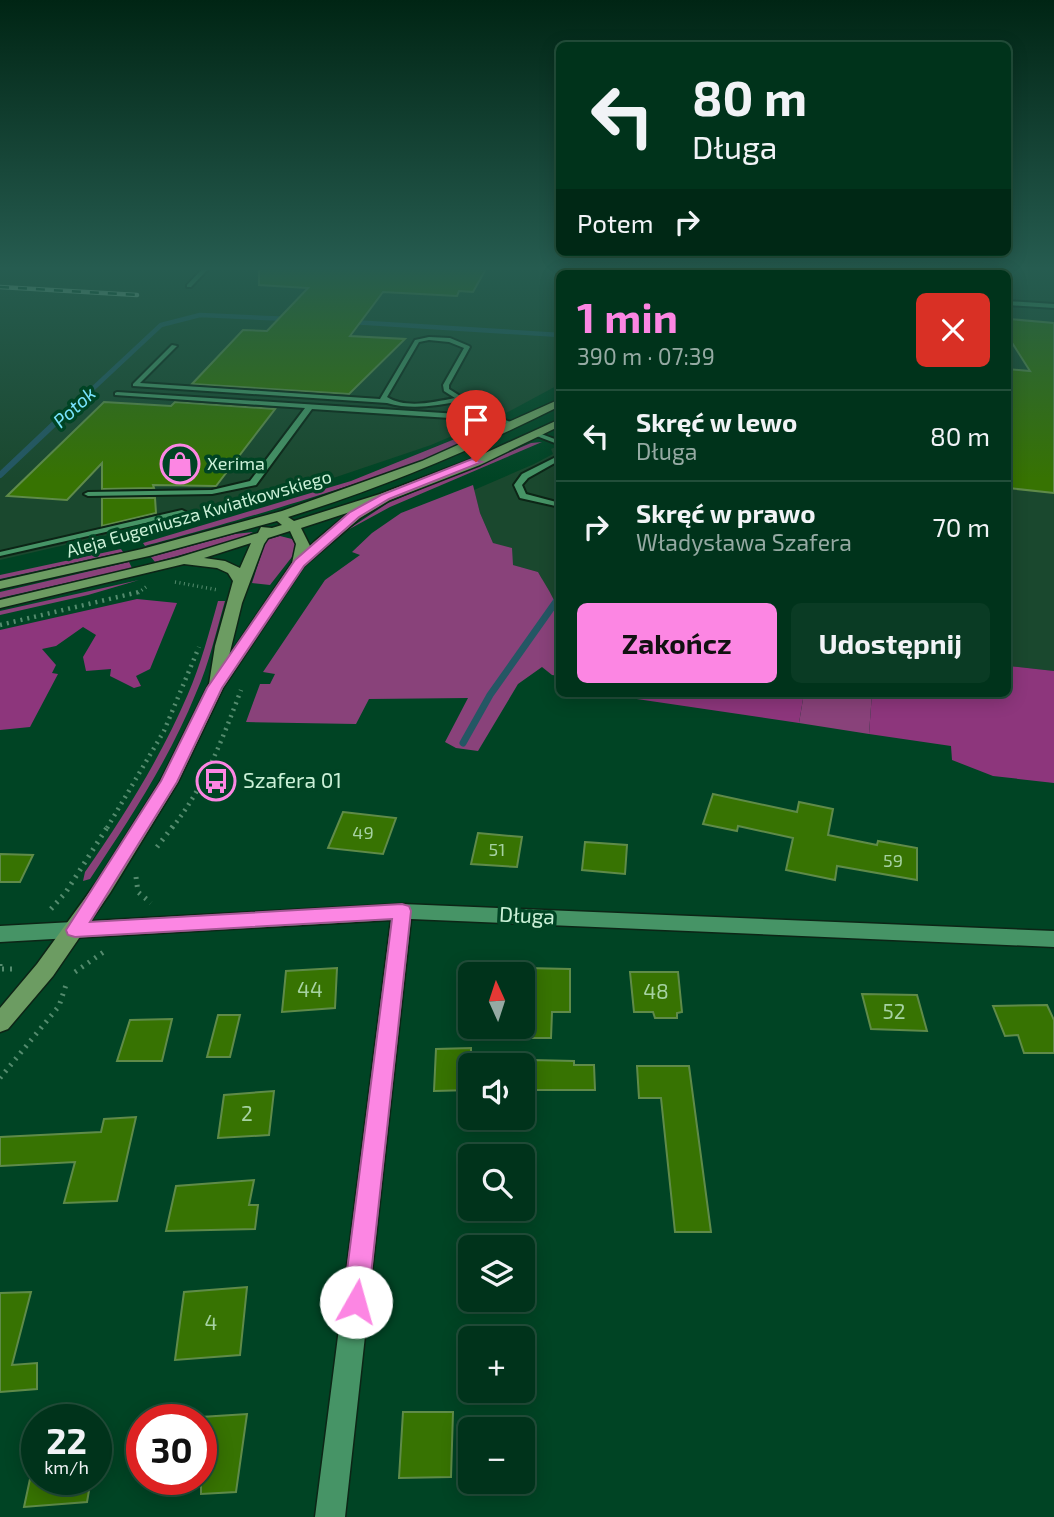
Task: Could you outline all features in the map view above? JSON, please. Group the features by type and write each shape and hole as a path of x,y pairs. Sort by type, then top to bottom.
{"street":[{"name":"Aleja Eugeniusza Kwiatkowskiego","path":"0,585 138,554 277,516 380,481 514,425 556,404"},
{"name":"Aleja Eugeniusza Kwiatkowskiego","path":"0,604 181,561 385,497 476,462 556,424"},
{"path":"514,425 536,434"},
{"path":"299,563 355,514 385,497"},
{"path":"0,1023 75,930 169,782 215,688 299,563 305,547 303,540 292,526 277,516 262,535 234,592 215,688"},
{"path":"181,561 220,564 234,570 240,581 234,592"},
{"path":"330,1517 402,911"},
{"name":"Długa","path":"0,934 402,911 1054,939"}],"lane":[{"path":"386,401 383,398 417,341 423,339 461,342 467,347 446,385 446,390 477,409 477,418"},
{"path":"173,346 135,385 427,405 461,400"},
{"path":"117,394 497,419 514,425"},
{"path":"88,494 212,492 253,483 310,407"},
{"path":"536,434 556,442"},
{"path":"556,459 525,476 518,485 523,496 556,505"},
{"path":"0,554 182,512"}],"path":[{"path":"164,583 189,582 216,592 234,592"},
{"path":"0,625 142,592 156,584"},
{"path":"46,914 60,901 139,776 178,702 201,640"},
{"path":"156,848 194,800 215,761 243,684"},
{"path":"139,869 136,878 138,892 157,906"},
{"path":"1,968 14,969"},
{"path":"0,1078 59,1006 65,988 76,970"}],"shaded area":[{"path":"0,338 556,338 556,386 506,413 431,445 250,506 239,505 0,560"},
{"path":"1011,338 1054,338 1054,671 1011,666"},
{"path":"492,424 477,437 390,472 216,526 145,546 143,543 351,481"},
{"path":"542,442 390,507 344,532 388,503 531,443"},
{"path":"556,447 556,606 538,572 513,565 493,543 480,513 474,490 553,454 551,449"},
{"path":"473,485 480,513 493,543 512,548 513,565 538,572 556,604 556,676 542,667 518,684 478,751 456,748 445,742 468,698 369,699 356,724 246,722 260,684 270,684 275,674 263,672 325,580 360,555 352,552 372,533 401,513"},
{"path":"253,532 240,539 155,562 151,557 235,534"},
{"path":"280,536 292,539 296,544 295,553 270,585 252,583 266,540"},
{"path":"121,549 123,552 0,579 0,575"},
{"path":"129,562 132,568 0,598 0,592"},
{"path":"139,580 88,595 0,615 0,611"},
{"path":"137,599 177,603 150,669 136,676 141,686 134,688 110,676 111,669 86,671 83,657 96,635 83,627 56,646 42,649 56,665 52,673 58,674 30,727 0,730 0,630"},
{"path":"218,601 225,601 205,671 185,718 134,812 90,879 83,881 85,872 141,786 166,741 197,671"},
{"path":"1011,666 1054,671 1054,783 993,776 952,760 951,746 869,734 872,697 1011,697"},
{"path":"623,697 803,697 799,723"},
{"path":"803,697 872,697 869,734 799,723"}],"building":[{"path":"236,338 405,339 349,394 192,384"},
{"path":"1011,338 1054,338 1054,493 1011,488 1011,369 1030,371"},
{"path":"104,402 171,406 175,402 275,409 216,486 153,485 154,488 102,489 102,463 67,500 7,496"},
{"path":"102,498 155,498 156,513 102,526"},
{"path":"713,794 797,812 799,802 833,809 828,835 877,845 878,841 917,848 917,880 837,866 835,880 786,870 793,838 738,826 737,831 703,824"},
{"path":"343,812 396,818 383,854 328,848"},
{"path":"478,833 522,837 517,867 471,864"},
{"path":"585,842 627,845 625,874 582,870"},
{"path":"0,854 33,855 20,882 0,882"},
{"path":"337,968 335,1008 282,1012 286,971"},
{"path":"536,968 570,969 570,1012 552,1012 551,1038 536,1038"},
{"path":"630,972 678,972 682,1012 677,1013 677,1018 655,1018 653,1012 634,1012"},
{"path":"862,994 917,995 927,1031 871,1029"},
{"path":"1047,1005 1054,1020 1054,1053 1024,1053 1018,1035 1005,1036 993,1006"},
{"path":"218,1015 240,1015 230,1057 207,1057"},
{"path":"172,1019 162,1061 117,1061 130,1020"},
{"path":"471,1048 471,1053 458,1053 458,1090 434,1091 436,1049"},
{"path":"535,1060 574,1061 574,1065 594,1065 595,1090 535,1090"},
{"path":"637,1066 689,1066 711,1232 675,1232 661,1098 639,1098"},
{"path":"274,1091 269,1135 218,1138 224,1095"},
{"path":"136,1117 117,1201 64,1203 75,1162 0,1166 0,1137 101,1132 104,1119"},
{"path":"254,1180 249,1205 258,1205 255,1229 166,1231 176,1186"},
{"path":"247,1287 240,1355 175,1360 184,1292"},
{"path":"31,1292 12,1365 37,1363 37,1389 0,1392 0,1293"},
{"path":"403,1412 453,1412 451,1477 399,1478"},
{"path":"247,1414 236,1492 217,1493 217,1416"},
{"path":"27,1495 88,1495 87,1502 24,1507"}],"waterway":[{"name":"Potok","path":"70,410 147,338"},
{"name":"Potok","path":"0,475 71,408"},
{"path":"463,743 490,695 556,602"}],"place":[{"name":"Xerima","path":"180,464"},
{"name":"Szafera 01","path":"216,781"}],"route":[{"path":"356,1302 402,911 75,930 169,782 215,688 299,563 355,514 385,497 476,462"}]}
